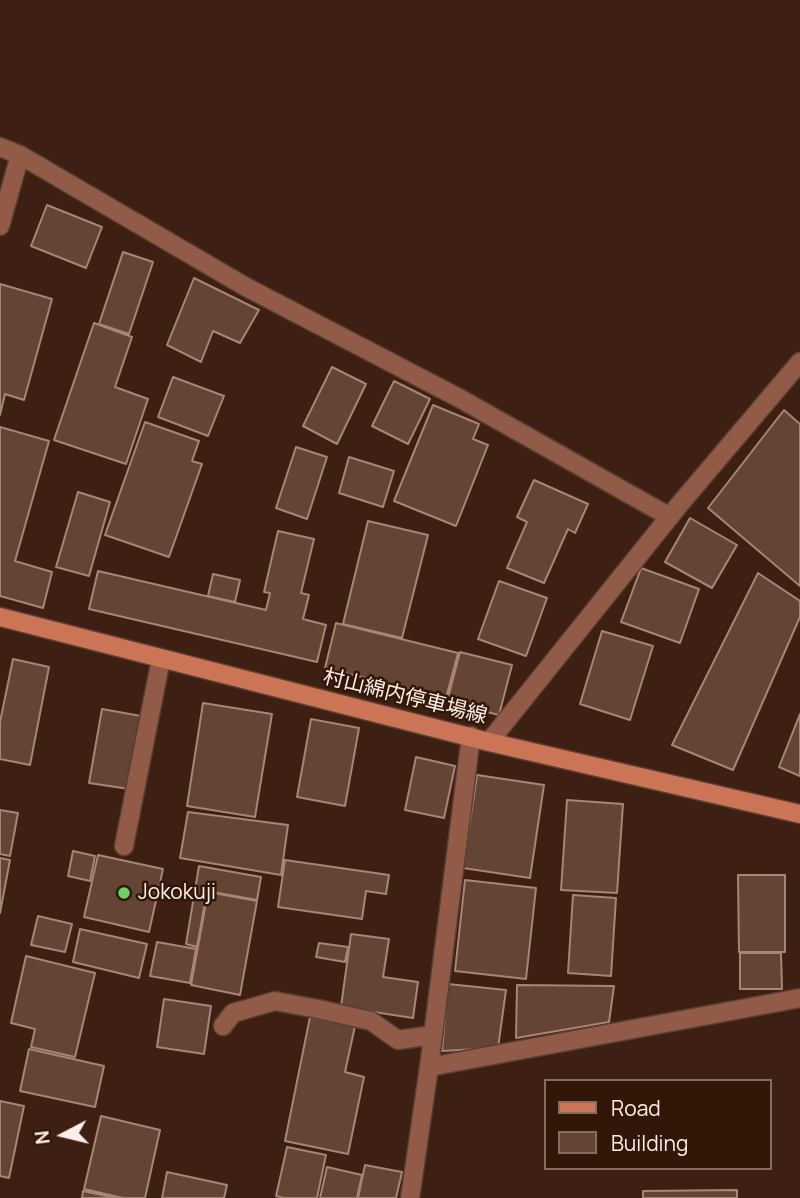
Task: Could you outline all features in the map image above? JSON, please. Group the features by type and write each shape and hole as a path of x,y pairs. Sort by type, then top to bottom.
{"main road":[{"name":"村山綿内停車場線","path":"0,617 489,742 800,814"}],"street":[{"path":"0,147 20,155 246,287 459,398 670,517"},
{"path":"0,226 20,155"},
{"path":"489,742 670,517 800,362"},
{"path":"124,846 161,659"},
{"path":"410,1198 471,736"},
{"path":"429,1067 800,998"},
{"path":"223,1026 233,1013 275,1001 371,1021 398,1040 433,1035"}],"building":[{"path":"47,205 102,227 86,268 31,246"},
{"path":"123,252 153,262 129,334 99,324"},
{"path":"194,278 259,310 240,343 213,331 201,362 167,345"},
{"path":"0,284 52,299 24,400 5,394 0,415"},
{"path":"94,323 132,337 115,387 148,399 126,464 54,440"},
{"path":"332,367 366,384 337,444 303,426"},
{"path":"173,377 224,396 208,436 158,417"},
{"path":"394,381 430,399 408,444 372,426"},
{"path":"433,405 479,424 473,439 488,445 456,526 394,501"},
{"path":"784,410 800,424 800,586 708,508"},
{"path":"145,422 199,441 192,461 202,464 169,557 105,535"},
{"path":"0,427 49,441 15,561 52,572 43,608 0,596"},
{"path":"296,447 327,457 307,519 276,508"},
{"path":"349,457 394,471 383,507 339,493"},
{"path":"534,480 588,504 575,533 568,529 544,583 507,568 527,522 517,517"},
{"path":"78,492 110,502 89,576 56,567"},
{"path":"690,518 737,545 712,588 665,562"},
{"path":"368,521 428,535 402,638 343,624"},
{"path":"278,531 314,539 301,593 309,595 303,619 326,625 317,662 89,609 98,571 266,610 270,593 264,592"},
{"path":"641,568 699,589 680,643 621,622"},
{"path":"758,573 800,601 800,617 733,770 672,745"},
{"path":"213,574 240,580 235,602 208,596"},
{"path":"499,581 547,598 526,656 478,639"},
{"path":"336,623 458,653 446,698 325,668"},
{"path":"602,631 653,646 630,720 580,704"},
{"path":"460,652 512,665 499,715 447,702"},
{"path":"13,659 49,667 30,765 0,759 0,722"},
{"path":"203,703 272,714 255,817 187,806"},
{"path":"102,709 141,716 129,789 89,783"},
{"path":"800,714 800,776 779,767"},
{"path":"311,719 359,728 345,806 297,797"},
{"path":"416,757 455,766 444,818 405,810"},
{"path":"477,775 544,785 530,878 463,868"},
{"path":"567,800 623,804 617,893 561,890"},
{"path":"0,810 18,813 10,856 0,854"},
{"path":"188,812 288,825 281,875 180,858"},
{"path":"73,851 95,856 90,881 68,876"},
{"name":"Jokokuji","path":"98,855 163,869 149,932 84,917"},
{"path":"0,858 10,860 0,913"},
{"path":"285,860 389,875 386,894 366,891 362,919 278,907"},
{"path":"199,866 261,877 257,900 207,891 197,947 186,944"},
{"path":"738,875 785,875 785,952 739,952"},
{"path":"465,880 536,888 526,979 455,971"},
{"path":"208,892 257,901 240,995 191,985"},
{"path":"573,895 616,898 611,976 568,973"},
{"path":"38,916 72,924 65,952 31,945"},
{"path":"80,929 147,944 139,978 73,962"},
{"path":"351,934 389,939 383,977 418,982 413,1018 341,1007"},
{"path":"157,942 196,949 190,983 150,976"},
{"path":"319,943 348,947 345,962 316,957"},
{"path":"740,953 781,953 782,989 740,989"},
{"path":"26,956 95,973 75,1057 31,1047 35,1029 11,1023"},
{"path":"448,984 506,990 498,1048 442,1051"},
{"path":"517,985 614,986 609,1022 516,1038"},
{"path":"164,999 211,1006 204,1054 157,1047"},
{"path":"310,1017 355,1026 345,1072 364,1077 348,1154 285,1141"},
{"path":"29,1049 104,1066 95,1107 20,1091"},
{"path":"0,1101 24,1106 9,1178 0,1176"},
{"path":"101,1116 160,1130 145,1198 123,1198 84,1189"},
{"path":"287,1147 326,1155 317,1198 276,1196"},
{"path":"365,1165 402,1172 396,1198 358,1198"},
{"path":"327,1167 362,1175 357,1198 320,1198"},
{"path":"167,1172 227,1185 224,1198 162,1198"},
{"path":"737,1190 737,1198 643,1198 643,1191"},
{"path":"83,1191 116,1198 82,1198"}],"place":[{"name":"Jokokuji","path":"124,893"}]}
